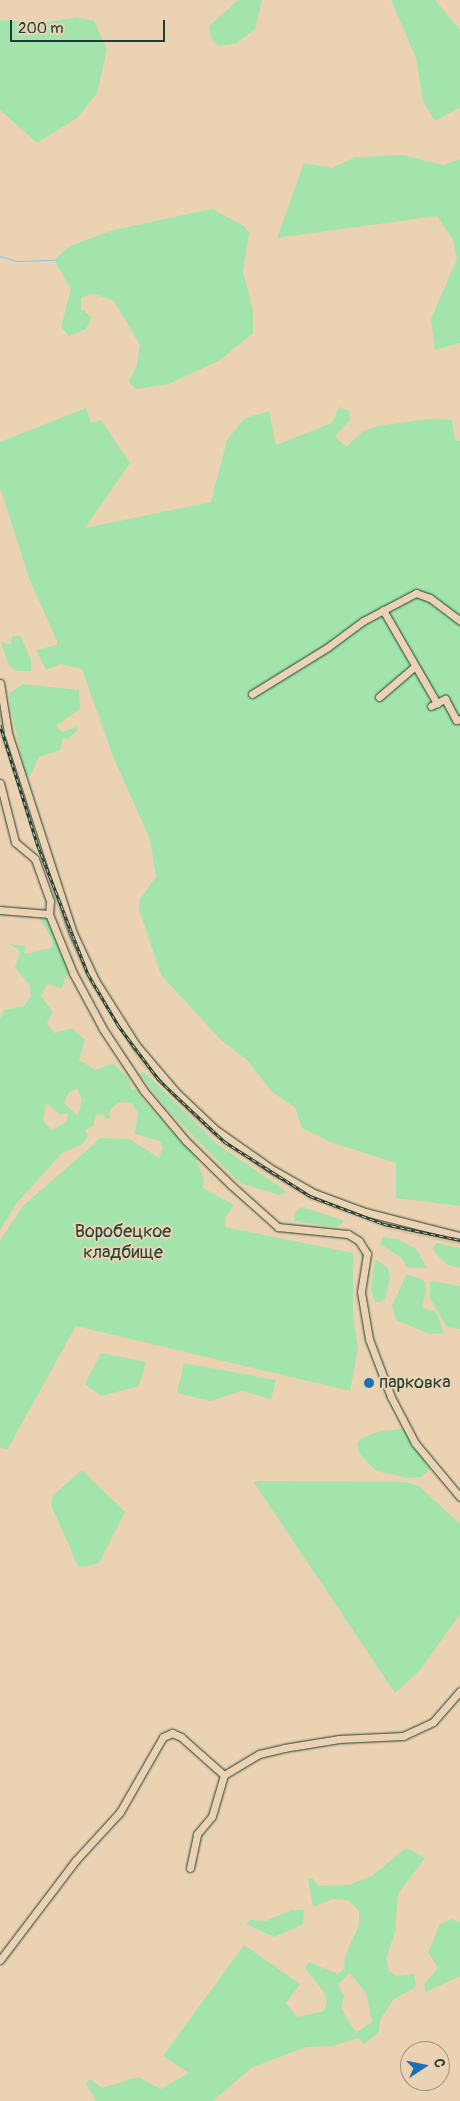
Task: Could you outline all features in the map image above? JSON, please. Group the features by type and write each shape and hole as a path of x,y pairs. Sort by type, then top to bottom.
{"street":[{"path":"252,694 383,610 416,593 430,598 460,621"},
{"path":"383,610 434,704 446,699 456,720 460,719"},
{"path":"379,696 414,667"},
{"path":"0,683 8,733 73,933 95,980 136,1045 176,1092 216,1128 270,1168 314,1193 365,1212 460,1236"},
{"path":"0,783 15,842 35,859 50,901 50,914 73,972 103,1029 144,1090 186,1141 278,1227 348,1234 359,1241 366,1254 361,1292 369,1339 391,1397 415,1443 460,1498"},
{"path":"0,910 50,914"},
{"path":"190,1868 196,1834 212,1816 224,1775 259,1754 284,1748 339,1739 403,1736 433,1722 460,1691"},
{"path":"0,1960 76,1860 120,1812 163,1737 172,1733 181,1737 224,1775"}],"shaded area":[{"path":"0,678 7,734 64,910 113,1014 191,1108 311,1193 384,1221 460,1238 460,1245 390,1230 309,1200 225,1146 192,1117 142,1066 86,978 60,915 0,736"}],"green space":[{"path":"238,0 262,0 255,29 237,43 218,46 211,38 209,26"},
{"path":"391,0 435,0 460,30 460,107 435,121 423,101 416,58"},
{"path":"76,17 94,21 107,50 97,93 77,118 37,143 0,110 0,20 44,23"},
{"path":"403,155 443,165 460,159 460,343 435,350 431,319 457,259 453,240 437,216 277,238 304,163 332,168 356,157"},
{"path":"212,209 244,226 249,233 243,272 253,310 253,333 220,360 169,384 136,389 129,382 137,365 140,345 114,301 94,294 81,297 81,309 92,317 86,329 69,336 61,327 71,289 54,260 70,246 114,230"},
{"path":"339,407 349,411 350,420 335,436 346,447 363,431 378,426 427,419 452,420 455,440 460,441 460,1206 396,1198 396,1163 330,1142 302,1128 295,1107 272,1092 247,1060 221,1040 161,975 139,909 140,899 156,877 150,839 114,759 82,669 61,664 46,670 36,650 57,645 57,641 29,578 0,487 0,442 86,408 91,423 101,420 130,463 85,528 211,502 227,440 245,418 269,411 276,445 332,423"},
{"path":"20,635 31,660 31,671 16,671 9,666 1,642 11,644 12,637"},
{"path":"23,684 79,690 80,709 56,726 62,732 76,727 78,730 68,739 63,738 60,750 39,757 30,776 25,773 10,704 10,693"},
{"name":"Воробецкое кладбище","path":"39,916 47,917 69,970 61,989 48,983 41,996 53,1012 47,1023 54,1033 72,1028 85,1040 79,1060 96,1070 113,1063 129,1079 131,1090 138,1090 141,1097 194,1155 204,1178 203,1188 234,1205 226,1216 225,1227 353,1253 353,1315 358,1348 350,1391 76,1326 7,1450 0,1447 0,1241 23,1206 101,1138 130,1139 159,1158 163,1147 160,1141 135,1134 138,1113 132,1103 119,1102 110,1110 110,1118 106,1119 103,1114 96,1115 93,1126 85,1130 88,1136 81,1145 62,1153 16,1204 0,1230 0,1019 4,1010 24,1006 31,996 29,984 15,968 20,951 9,944 25,946 24,954 51,948 53,942","holes":["77,1089 82,1099 78,1116 64,1103 69,1092","46,1103 61,1115 68,1113 66,1122 52,1130 43,1121"]},
{"path":"144,1072 217,1144 287,1192 279,1195 240,1183 166,1108 140,1074"},
{"path":"302,1207 342,1220 343,1223 336,1227 294,1221 295,1212"},
{"path":"383,1237 397,1239 416,1249 427,1268 407,1268 402,1258 380,1244"},
{"path":"437,1243 460,1248 460,1268 448,1265 436,1254 433,1248"},
{"path":"375,1259 388,1268 390,1278 385,1299 381,1302 375,1302 371,1290"},
{"path":"407,1274 424,1280 426,1291 422,1307 436,1312 444,1333 430,1334 396,1320 392,1305"},
{"path":"430,1281 460,1286 460,1329 447,1327 430,1298"},
{"path":"101,1353 146,1362 139,1386 101,1396 85,1384"},
{"path":"184,1363 276,1380 271,1399 242,1391 210,1401 177,1393"},
{"path":"403,1429 430,1469 421,1477 408,1478 376,1471 360,1454 357,1445 360,1439 380,1431"},
{"path":"82,1470 125,1512 99,1563 79,1568 51,1505 53,1495"},
{"path":"253,1481 406,1482 419,1486 460,1524 460,1614 420,1670 395,1693"},
{"path":"406,1848 425,1858 398,1894 395,1932 386,1959 389,1971 397,1976 414,1974 416,1987 394,1999 381,2018 378,2033 364,2044 359,2038 332,2046 306,2047 251,2068 213,2101 96,2101 86,2083 90,2079 102,2088 138,2077 161,2089 189,2073 163,2056 244,1945 300,1984 286,2003 297,2017 324,2011 327,2002 324,1992 305,1968 309,1962 338,1974 344,1969 345,1956 359,1925 359,1911 348,1900 333,1899 313,1907 308,1878 313,1879 318,1886 349,1885 372,1876","holes":["350,1973 366,1993 372,2022 356,2033 341,2008 344,1996 338,1984"]},
{"path":"292,1910 304,1910 303,1924 274,1937 246,1924 250,1920 265,1921"},
{"path":"452,1919 460,1923 460,1976 426,1992 424,1984 438,1968 428,1952 440,1924"}],"waterway":[{"path":"0,256 16,261 54,260"}],"railway":[{"path":"0,725 38,846 88,974 118,1025 159,1080 225,1142 310,1196 384,1224 460,1240"}],"place":[{"name":"парковка","path":"369,1383"}]}
